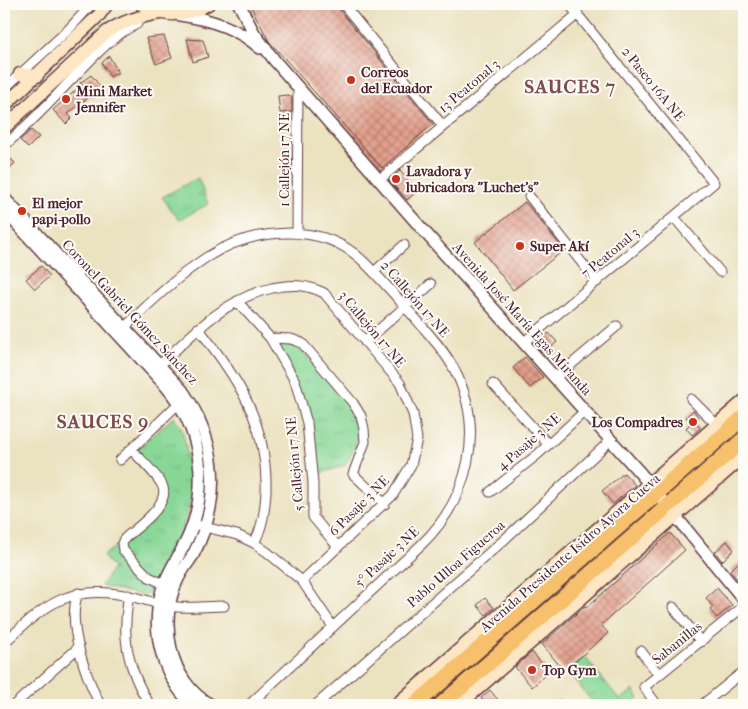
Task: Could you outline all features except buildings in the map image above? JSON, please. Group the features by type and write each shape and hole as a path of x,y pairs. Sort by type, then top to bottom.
{"main road":[{"path":"4,106 99,15 107,4"},
{"path":"141,4 169,14"},
{"path":"4,128 107,32 118,24 129,20 196,11 208,4"},
{"path":"20,74 37,76"},
{"name":"Avenida Presidente Isidro Ayora Cueva","path":"415,705 654,489 717,425 744,401"},
{"name":"Avenida Presidente Isidro Ayora Cueva","path":"396,705 654,489 744,418"},
{"path":"459,705 672,511 744,439"},
{"path":"440,705 672,511 744,456"}],"street":[{"path":"4,89 68,30 92,4"},
{"name":"Avenida José María Egas Miranda","path":"239,4 254,33 275,61 654,489 744,600"},
{"path":"344,4 443,126"},
{"name":"2 Paseo 16A NE","path":"569,4 714,182"},
{"path":"4,146 121,32 140,22 169,14"},
{"name":"Avenida José María Egas Miranda","path":"169,14 201,18 228,26 255,43 275,61"},
{"name":"13 Peatonal 3","path":"379,180 578,14"},
{"name":"1 Callejón 17 NE","path":"297,232 298,88"},
{"name":"7 Peatonal 3","path":"524,343 714,182"},
{"path":"529,196 597,282"},
{"name":"Coronel Gabriel Gómez Sánchez","path":"4,198 166,385 180,404 193,432 200,462 200,496 193,524 184,547 164,584 164,605 159,634 163,656 175,684 184,697 193,705"},
{"name":"Coronel Gabriel Gómez Sánchez","path":"4,210 121,331 160,365 188,398 206,435 212,463 210,509 206,527 164,605 176,665 189,686 205,702 211,705"},
{"path":"674,217 720,272"},
{"path":"121,331 180,276 217,252 260,237 297,232"},
{"name":"2 Callejón 17 NE","path":"297,232 331,240 351,250 406,307 449,360 463,390"},
{"path":"374,272 404,245"},
{"path":"365,342 431,284"},
{"name":"3 Callejón 17 NE","path":"237,300 258,292 291,285 309,286 324,293 400,383"},
{"path":"160,365 198,328 237,300"},
{"name":"5 Callejón 17 NE","path":"237,300 270,338 294,379 306,419 313,480 314,518 338,547"},
{"path":"555,378 616,326"},
{"path":"198,328 220,355 239,383 257,424 262,444 266,481 262,522 254,543"},
{"path":"270,338 291,339 302,343 356,406 363,423 365,439 353,474 385,504"},
{"name":"6 Pasaje 3 NE","path":"302,581 385,504 399,488 408,472 414,457 417,433 414,414 400,383"},
{"path":"494,384 548,444"},
{"name":"5° Pasaje 3 NE","path":"249,705 434,531 449,509 462,482 470,448 469,418 463,390"},
{"path":"691,399 717,425"},
{"path":"120,460 180,404"},
{"name":"4 Pasaje 3 NE","path":"490,492 585,411"},
{"name":"Pablo Ulloa Figueroa","path":"316,705 505,539 611,440"},
{"path":"131,449 161,483 164,490 164,498 160,506 124,539 122,544 123,550 150,577 164,584"},
{"path":"193,524 237,535 254,543 302,581 332,627"},
{"path":"4,643 43,608 78,593 89,592 128,596 164,605 224,606"},
{"path":"78,593 75,602 74,619 79,647 96,703"},
{"path":"128,596 126,624 128,652 136,679 150,705"},
{"name":"Sabanillas","path":"657,705 644,687 744,606"},
{"path":"673,607 701,642"},
{"path":"14,705 79,647"},
{"path":"641,651 658,675"},
{"path":"702,705 741,674 744,685"}],"green space":[{"path":"198,178 208,204 179,220 162,197"},
{"path":"289,340 301,348 355,409 357,417 357,438 353,451 345,465 318,474 307,417 273,342"},
{"path":"174,417 182,429 190,472 190,505 180,536 154,587 145,596 101,586 113,568 103,556 160,513 162,496 159,488 136,462 134,451"},
{"path":"585,657 620,700 633,690 639,698 630,705 598,705 595,702 593,703 568,671"}],"place":[{"name":"Correos del Ecuador","path":"351,80"},
{"name":"Mini Market Jennifer","path":"66,99"},
{"name":"Lavadora y lubricadora \"Luchet's\"","path":"396,179"},
{"name":"El mejor papi-pollo","path":"22,211"},
{"name":"Super Akí","path":"520,246"},
{"name":"Los Compadres","path":"693,422"},
{"name":"Top Gym","path":"532,670"}],"district":[{"name":"SAUCES 7","path":"570,87"},
{"name":"SAUCES 9","path":"103,422"}]}
